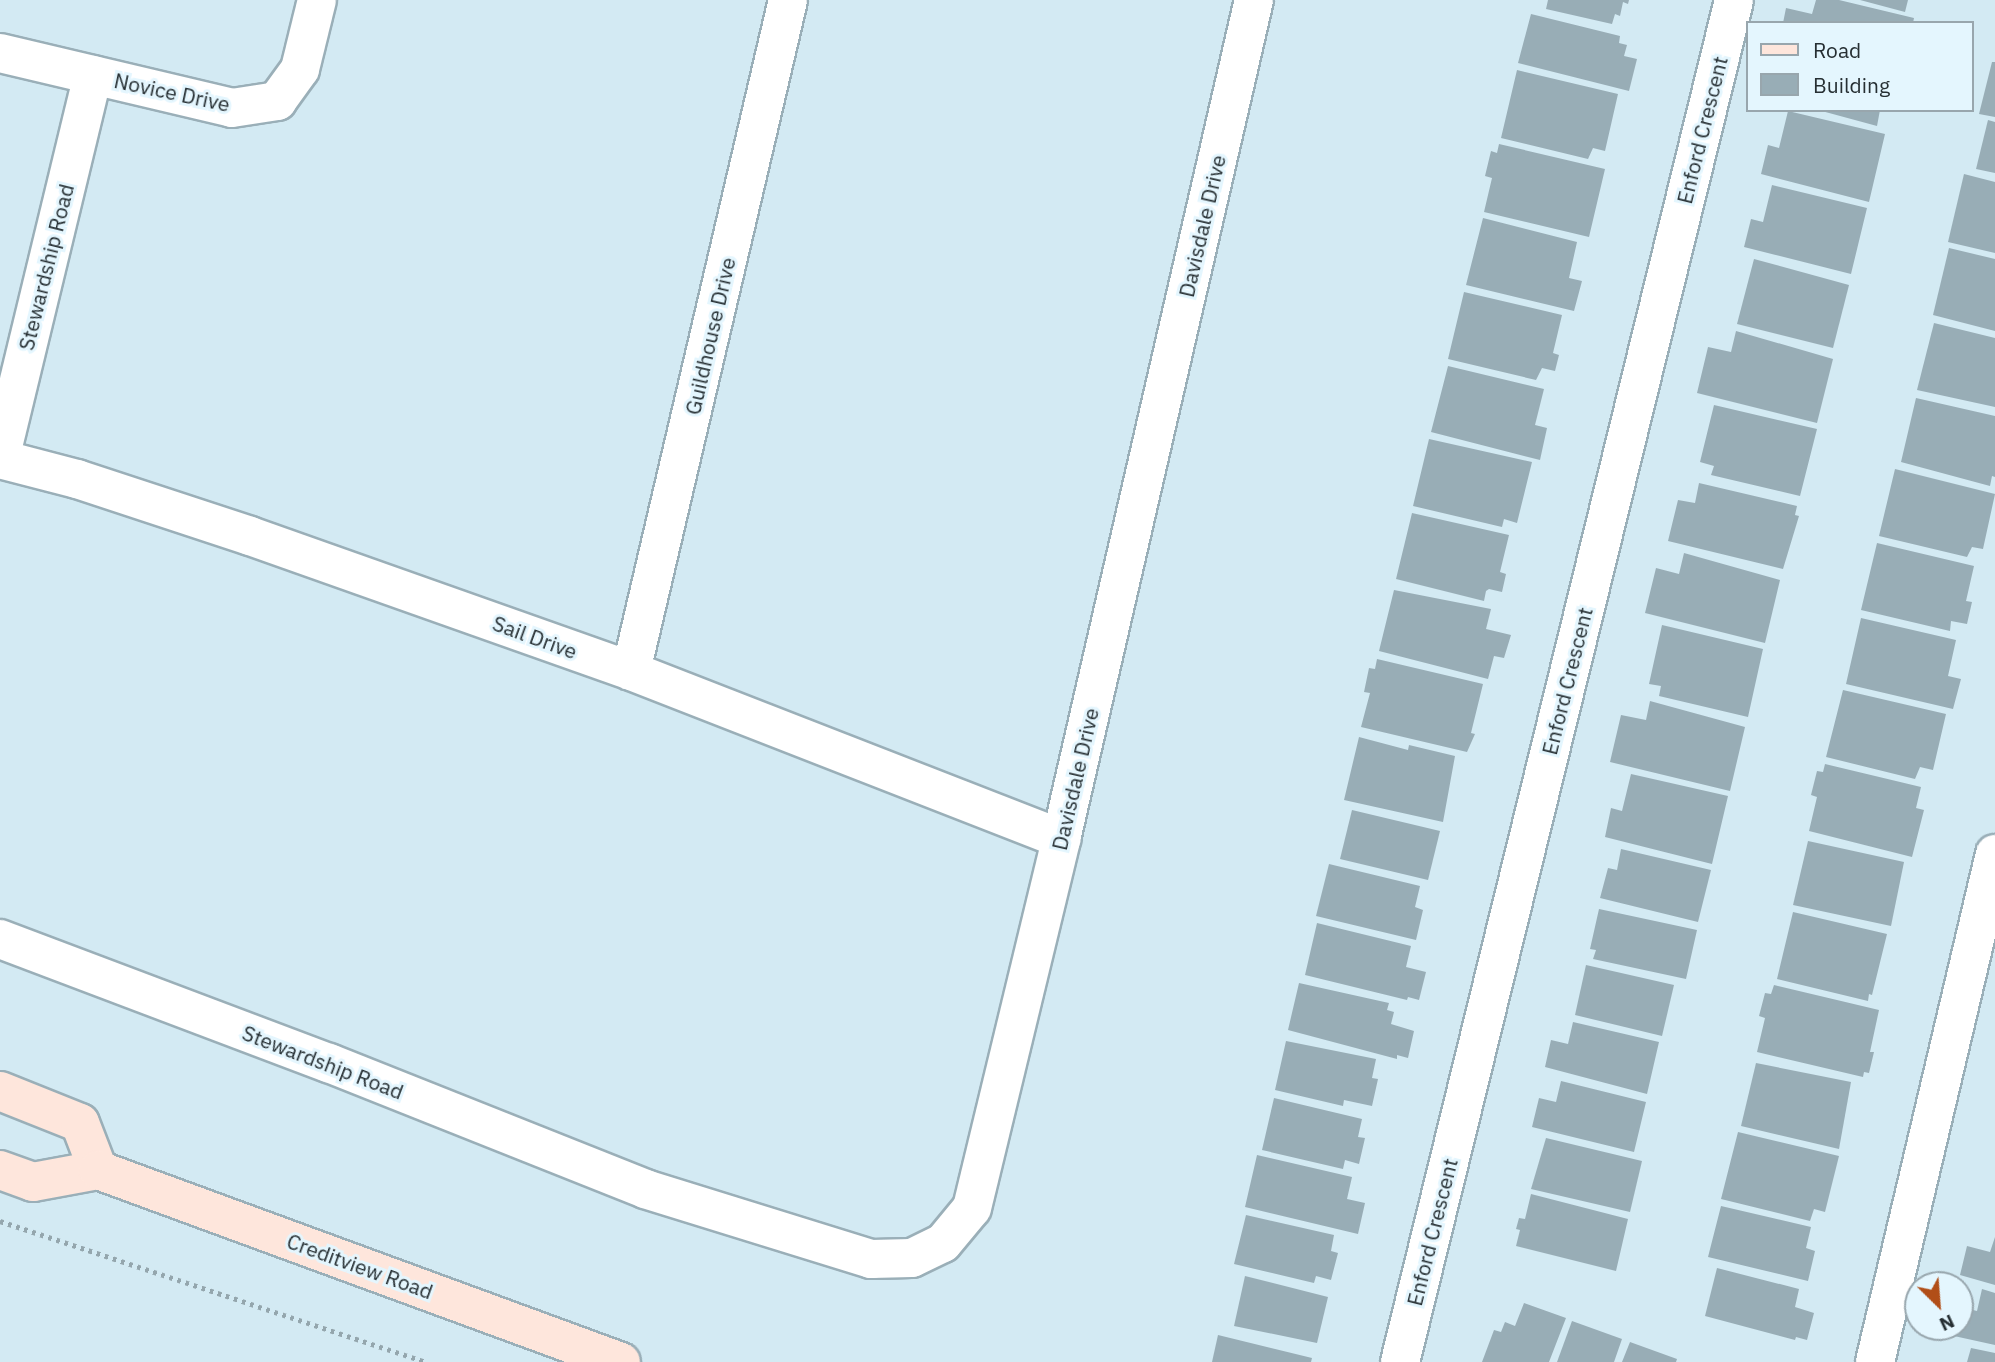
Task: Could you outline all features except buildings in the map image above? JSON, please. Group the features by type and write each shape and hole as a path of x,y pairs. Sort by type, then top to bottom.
{"main road":[{"path":"0,1091 80,1123 98,1170 33,1182 0,1170"},
{"name":"Creditview Road","path":"98,1170 621,1362"}],"street":[{"name":"Novice Drive","path":"0,53 232,108 277,101 300,69 317,0"},
{"name":"Guildhouse Drive","path":"631,671 788,0"},
{"name":"Davisdale Drive","path":"645,1189 871,1259 912,1258 943,1243 972,1208 1061,839 1254,0"},
{"name":"Enford Crescent","path":"1400,1362 1734,0"},
{"name":"Stewardship Road","path":"0,459 93,75"},
{"name":"Sail Drive","path":"0,459 77,480 250,536 631,671 1061,839"},
{"path":"1875,1362 1995,854"},
{"name":"Stewardship Road","path":"0,939 342,1068 645,1189"}],"path":[{"path":"0,1221 427,1362"}]}
